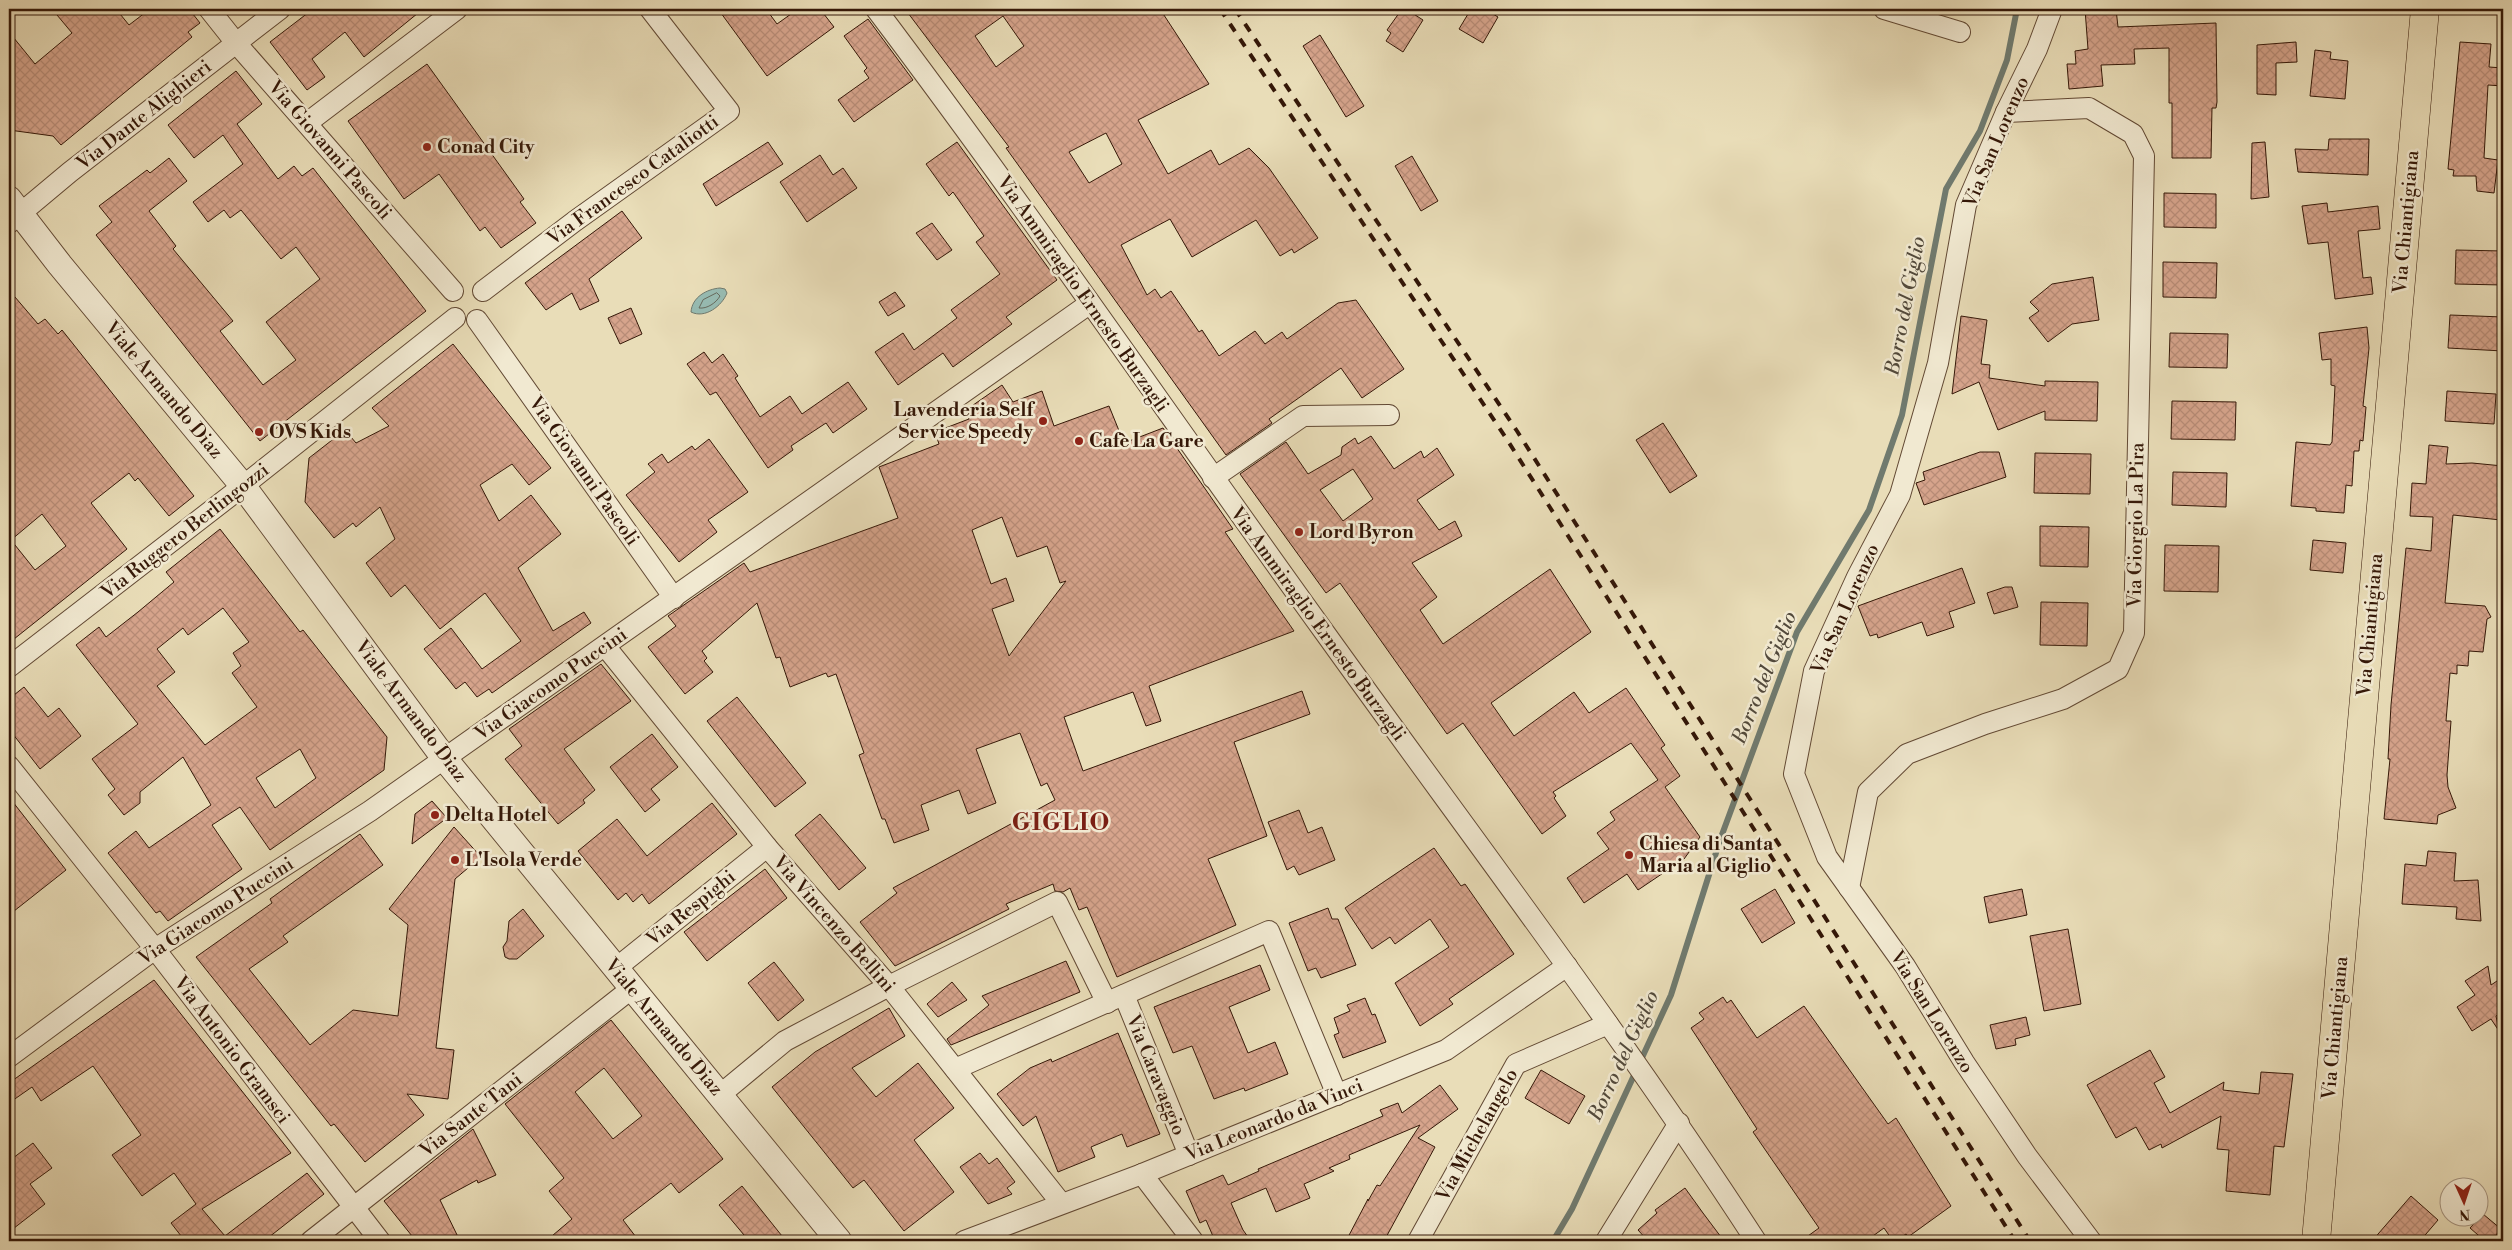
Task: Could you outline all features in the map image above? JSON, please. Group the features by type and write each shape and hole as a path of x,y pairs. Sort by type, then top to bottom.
{"main road":[{"name":"Via Chiantigiana","path":"2316,1241 2425,9"}],"street":[{"name":"Via Giovanni Pascoli","path":"209,9 236,43 453,291"},
{"name":"Via Dante Alighieri","path":"13,212 70,172 280,9"},
{"path":"307,124 457,9"},
{"name":"Via Francesco Cataliotti","path":"483,291 575,221 729,111 650,9"},
{"name":"Via Ammiraglio Ernesto Burzagli","path":"876,9 977,144 1213,478 1567,966 1679,1123 1756,1241"},
{"path":"1884,9 1960,32"},
{"name":"Via San Lorenzo","path":"2052,9 2037,49 2006,112 1966,205 1938,363 1900,495 1857,576 1814,671 1794,774 1827,857 1905,966 1964,1062 2027,1156 2091,1241"},
{"name":"Via Giorgio La Pira","path":"1850,888 1868,792 1907,754 1985,724 2063,699 2118,669 2134,633 2144,156 2133,134 2089,108 2006,112"},
{"name":"Viale Armando Diaz","path":"13,212 244,486 444,758 631,989 721,1094 839,1241"},
{"path":"468,284 479,287 483,291 487,307 477,320 466,323 455,318 448,302 453,291 468,284"},
{"name":"Via Giacomo Puccini","path":"9,1057 155,949 370,811 1089,304"},
{"name":"Via Ruggero Berlingozzi","path":"9,668 244,486 455,318"},
{"name":"Via Giovanni Pascoli","path":"477,320 674,598"},
{"path":"1213,478 1303,416 1389,415"},
{"name":"Via Vincenzo Bellini","path":"604,646 767,847 889,986 1061,1203"},
{"name":"Via Antonio Gramsci","path":"9,766 155,949 380,1241"},
{"name":"Via Respighi","path":"615,969 767,847"},
{"name":"Via Caravaggio","path":"889,986 1056,902 1115,999 1189,1155"},
{"path":"955,1070 1269,932 1337,1095"},
{"name":"Via Leonardo da Vinci","path":"964,1241 1142,1174 1446,1050 1567,966"},
{"path":"721,1094 785,1041 889,986"},
{"name":"Via Sante Tani","path":"311,1241 631,989"},
{"name":"Via Michelangelo","path":"1418,1241 1516,1064 1612,1030"},
{"path":"1606,1241 1679,1123"},
{"path":"1142,1174 1193,1241"}],"water":[{"path":"720,288 725,289 727,293 717,307 702,314 691,312 697,298 705,292"}],"building":[{"path":"52,9 116,9 129,25 150,9 189,9 200,23 188,32 192,37 61,145 53,136 9,130 9,32 35,64 72,33"},
{"path":"313,9 423,9 364,57 345,32 312,59 325,77 307,90 270,42"},
{"path":"718,9 766,9 777,24 798,9 820,9 834,27 767,76"},
{"path":"905,9 1160,9 1209,84 1138,120 1168,174 1211,150 1219,165 1249,148 1269,168 1318,238 1294,253 1292,249 1280,256 1256,220 1192,257 1170,219 1121,245 1147,295 1155,289 1161,298 1171,291 1199,332 1202,330 1219,356 1255,331 1265,344 1282,332 1287,339 1338,303 1356,300 1404,369 1362,398 1341,368 1269,419 1272,423 1226,455 1006,148 1009,147","holes":["1003,16 1024,46 996,67 975,36","1106,133 1122,164 1089,183 1069,152"]},
{"path":"1402,9 1406,9 1423,20 1403,52 1386,41 1391,33 1387,30"},
{"path":"1471,9 1485,9 1498,17 1483,43 1459,29"},
{"path":"2085,9 2116,9 2118,27 2216,23 2217,102 2216,108 2212,108 2211,158 2172,158 2169,48 2134,49 2135,64 2101,65 2103,86 2069,89 2067,64 2076,64 2075,51 2088,49"},
{"path":"868,19 913,80 854,122 838,100 869,78 864,71 867,68 844,36"},
{"path":"1320,35 1364,106 1346,117 1303,46"},
{"path":"2296,42 2297,62 2276,63 2276,95 2257,94 2257,45"},
{"path":"2460,42 2491,44 2489,67 2503,68 2503,86 2488,85 2484,158 2498,160 2494,193 2477,191 2476,176 2453,176 2454,170 2448,169"},
{"path":"2315,50 2331,52 2330,59 2348,61 2345,99 2310,96"},
{"name":"Conad City","path":"427,64 524,199 520,202 536,223 501,248 485,227 480,231 439,174 404,199 348,121"},
{"path":"236,71 262,104 237,124 278,179 294,166 302,176 313,168 426,311 260,441 96,235 112,222 99,206 147,170 150,173 169,158 187,181 149,211 176,246 173,249 233,321 220,331 263,385 296,360 266,322 320,279 296,247 281,259 241,210 230,218 224,210 208,222 193,202 243,164 223,135 194,158 168,125"},
{"path":"2329,139 2369,139 2368,175 2298,172 2295,149 2328,150"},
{"path":"768,142 783,164 716,206 703,184"},
{"path":"957,142 1057,280 1006,317 1012,324 953,367 943,353 898,385 875,352 903,333 914,350 957,318 951,310 1000,274 976,242 984,236 953,192 949,196 926,164"},
{"path":"2265,142 2269,197 2251,199 2252,143"},
{"path":"820,155 833,175 843,168 857,188 807,222 780,182"},
{"path":"1412,156 1438,201 1421,211 1395,166"},
{"path":"2164,193 2216,194 2216,228 2164,227"},
{"path":"2327,203 2328,212 2378,206 2380,229 2358,231 2363,278 2371,277 2373,294 2335,299 2328,242 2308,244 2302,206"},
{"path":"622,211 642,238 589,279 599,301 580,310 572,293 546,310 525,283"},
{"path":"932,223 952,250 937,260 916,233"},
{"path":"2456,250 2503,251 2503,285 2455,284"},
{"path":"2163,262 2217,263 2216,298 2163,297"},
{"path":"2093,277 2099,320 2072,324 2048,342 2029,318 2039,311 2030,302 2052,284"},
{"path":"9,290 38,324 45,319 58,334 62,330 194,496 169,516 138,478 135,481 129,473 91,503 127,549 9,643","holes":["42,514 66,546 35,570 11,540"]},
{"path":"895,292 905,306 888,316 879,302"},
{"path":"631,308 642,334 620,344 608,318"},
{"path":"2450,315 2503,317 2503,351 2448,348"},
{"path":"1961,316 1987,320 1981,364 1990,365 1989,378 2045,386 2045,381 2098,382 2097,421 2045,420 2045,411 1998,430 1979,382 1952,394"},
{"path":"2367,327 2369,348 2363,406 2366,407 2363,441 2360,440 2359,451 2354,451 2352,486 2346,485 2344,513 2316,511 2316,508 2291,506 2296,442 2330,445 2332,442 2335,386 2331,385 2331,359 2322,360 2319,333"},
{"path":"2170,333 2228,334 2227,368 2169,367"},
{"path":"453,344 551,468 529,485 512,464 480,485 499,521 531,495 561,534 518,568 553,631 584,612 591,623 492,693 489,689 477,697 465,682 456,689 424,649 451,628 482,669 521,641 485,593 440,629 405,585 391,597 366,563 395,539 380,507 356,527 353,523 334,538 305,502 309,458 345,430 356,443 389,426 372,408"},
{"path":"704,352 712,363 723,354 738,376 735,378 760,417 790,396 802,414 848,382 867,409 833,433 826,423 791,446 793,450 768,468 716,392 710,395 687,364"},
{"path":"1002,385 1013,402 1042,391 1054,426 1109,406 1124,443 1163,428 1233,529 1225,532 1294,631 1149,686 1161,721 1146,726 1133,692 1064,717 1083,771 1302,691 1310,714 1234,742 1267,836 1208,859 1236,925 1117,977 1087,907 1079,910 1070,888 1063,892 1055,891 1053,884 1006,904 1009,909 895,966 860,922 897,893 893,888 1055,800 1047,783 1041,786 1020,733 976,749 996,803 968,814 959,790 921,805 929,830 894,843 885,819 882,819 859,755 864,753 836,674 828,677 826,673 790,687 780,657 776,658 757,603 702,651 707,658 704,661 713,672 685,694 648,647 676,626 668,616 744,563 750,572 898,518 879,467 939,444 935,432 969,419 966,410","holes":["1002,517 1017,557 1047,546 1060,583 1066,581 1009,656 992,609 1014,601 1006,578 991,584 972,530"]},
{"path":"2447,391 2496,394 2494,424 2445,421"},
{"path":"2172,401 2236,402 2235,440 2171,439"},
{"path":"1663,423 1697,476 1670,493 1636,440"},
{"path":"1371,436 1394,469 1421,451 1424,458 1437,448 1454,475 1417,500 1439,530 1455,521 1462,536 1412,563 1437,597 1420,610 1443,644 1550,569 1591,632 1491,703 1514,736 1574,692 1589,713 1626,688 1665,745 1661,748 1680,776 1665,787 1700,837 1684,859 1638,890 1627,874 1584,903 1567,878 1609,849 1597,833 1615,820 1610,812 1658,780 1631,743 1553,792 1556,796 1554,798 1566,816 1542,834 1463,723 1447,734 1340,583 1326,593 1240,474 1286,442 1308,474 1341,455 1342,447 1355,438 1358,444","holes":["1353,469 1373,499 1343,521 1320,490"]},
{"path":"709,439 748,492 708,520 717,532 679,562 626,495 655,472 648,464 662,454 668,463 692,446 695,450"},
{"path":"2429,445 2448,447 2446,464 2472,463 2503,466 2501,520 2453,515 2445,603 2485,606 2491,617 2487,619 2483,652 2469,651 2468,666 2457,665 2457,674 2450,673 2446,721 2451,721 2447,775 2448,787 2456,808 2438,815 2437,824 2384,819 2390,759 2388,759 2391,705 2406,548 2431,551 2433,517 2410,516 2412,483 2426,484"},
{"path":"1980,452 1999,452 2006,477 1924,505 1916,483 1925,480 1923,472"},
{"path":"2035,453 2091,454 2090,494 2034,493"},
{"path":"2173,472 2227,473 2226,507 2172,505"},
{"path":"2040,526 2089,527 2088,567 2040,566"},
{"path":"220,529 300,632 303,630 387,737 384,770 270,850 240,807 212,825 242,869 168,921 160,911 156,913 108,853 136,831 149,848 211,805 183,757 140,792 140,803 124,815 108,795 115,789 92,759 138,724 76,645 99,627 106,637 138,612 174,582 166,572","holes":["223,608 249,642 233,653 241,666 232,673 257,707 205,745 157,686 175,672 157,649 183,628 188,635","300,749 316,778 275,808 256,778"]},
{"path":"2313,540 2346,543 2343,573 2310,570"},
{"path":"2165,545 2219,546 2218,592 2164,591"},
{"path":"1962,568 1975,603 1949,612 1954,627 1927,636 1922,622 1878,638 1877,634 1870,636 1858,606"},
{"path":"2005,587 2012,587 2018,607 1994,614 1987,593"},
{"path":"2041,602 2088,603 2087,646 2040,645"},
{"path":"601,664 631,701 564,749 595,790 583,800 585,803 558,824 505,759 522,746 509,729"},
{"path":"24,687 48,717 59,708 81,736 40,769 9,729 9,699"},
{"path":"737,697 806,783 775,807 707,721"},
{"path":"652,734 678,767 651,789 660,800 645,812 610,767"},
{"path":"9,797 66,870 9,915"},
{"path":"432,801 447,818 412,844 415,814"},
{"path":"712,803 737,834 649,904 642,894 633,902 626,893 618,900 578,851 617,819 647,856"},
{"path":"1299,810 1308,833 1322,827 1335,860 1299,875 1294,866 1287,870 1268,822"},
{"path":"820,814 866,868 839,890 795,835"},
{"path":"454,827 481,857 455,879 436,1048 454,1050 448,1099 407,1094 424,1115 365,1162 334,1124 331,1126 196,957 272,903 270,899 360,834 383,865 283,936 288,942 249,969 310,1045 353,1010 398,1016 408,925 389,909"},
{"path":"1434,848 1461,886 1465,884 1514,954 1449,999 1453,1004 1420,1026 1395,983 1449,947 1430,919 1395,944 1390,937 1372,949 1345,908"},
{"path":"2428,851 2456,853 2454,881 2478,880 2481,921 2456,919 2457,907 2402,904 2405,864 2426,866"},
{"path":"765,869 787,898 707,961 684,932"},
{"path":"1775,889 1795,923 1762,943 1741,909"},
{"path":"2022,889 2027,915 1989,923 1984,897"},
{"path":"1328,908 1332,919 1338,919 1356,965 1321,978 1316,968 1308,971 1289,923"},
{"path":"523,909 544,936 517,959 509,959 505,957 503,947 507,941 509,921"},
{"path":"2068,929 2081,1004 2044,1011 2030,936"},
{"path":"1066,961 1080,992 951,1045 947,1039 989,1005 982,996"},
{"path":"774,962 804,1000 778,1021 748,983"},
{"path":"1260,965 1270,990 1229,1007 1248,1053 1275,1042 1288,1074 1245,1091 1244,1088 1214,1099 1192,1046 1173,1053 1154,1007"},
{"path":"2488,966 2491,985 2503,977 2503,1011 2496,1016 2499,1031 2491,1019 2472,1031 2457,1007 2475,995 2465,981"},
{"path":"154,980 291,1153 202,1209 225,1236 307,1173 324,1194 264,1241 185,1241 171,1223 196,1204 174,1173 142,1196 112,1155 141,1135 93,1066 41,1101 32,1087 9,1103 9,1083"},
{"path":"952,982 967,1000 938,1017 927,1004"},
{"path":"1723,997 1727,1003 1731,1000 1757,1038 1804,1006 1888,1124 1896,1118 1951,1206 1908,1237 1906,1234 1896,1241 1893,1241 1884,1228 1866,1241 1801,1241 1819,1228 1753,1132 1757,1129 1691,1028 1704,1019 1699,1013"},
{"path":"1365,998 1372,1015 1375,1014 1386,1042 1343,1058 1334,1035 1339,1033 1334,1018 1350,1011 1347,1005"},
{"path":"889,1008 905,1036 852,1068 876,1097 918,1063 954,1108 914,1140 954,1192 904,1231 864,1180 853,1188 772,1087 815,1052"},
{"path":"2026,1017 2030,1035 2015,1039 2016,1045 1996,1049 1990,1025"},
{"path":"611,1020 723,1159 679,1193 671,1183 623,1220 639,1241 546,1241 572,1219 549,1191 564,1178 505,1104","holes":["604,1068 642,1116 613,1139 575,1092"]},
{"path":"1118,1033 1160,1134 1127,1147 1122,1134 1091,1147 1095,1157 1058,1172 1036,1116 1023,1126 997,1094 1030,1068 1051,1059 1052,1062"},
{"path":"2150,1050 2165,1077 2154,1083 2170,1113 2224,1082 2223,1090 2259,1094 2261,1072 2293,1074 2284,1147 2274,1146 2270,1195 2226,1191 2229,1150 2217,1149 2221,1116 2162,1148 2161,1144 2149,1150 2136,1127 2116,1138 2087,1085"},
{"path":"1541,1070 1585,1096 1569,1124 1525,1098"},
{"path":"1440,1085 1458,1109 1418,1138 1435,1147 1384,1241 1346,1241 1368,1199 1368,1201 1377,1185 1380,1186 1420,1125 1349,1155 1350,1159 1329,1168 1334,1171 1304,1184 1310,1198 1276,1212 1266,1188 1231,1203 1243,1230 1251,1241 1215,1241 1206,1220 1200,1223 1186,1191 1223,1175 1228,1185 1259,1171 1258,1169 1383,1116 1380,1110 1398,1103 1402,1113"},
{"path":"473,1129 496,1175 478,1183 477,1180 440,1200 460,1241 416,1241 384,1201"},
{"path":"33,1143 52,1168 30,1184 45,1204 9,1232 9,1161"},
{"path":"980,1153 989,1164 997,1158 1015,1182 1007,1188 1012,1194 988,1204 960,1167"},
{"path":"742,1186 786,1241 749,1241 719,1205"},
{"path":"1685,1188 1724,1241 1648,1241 1638,1230 1657,1213 1655,1210"},
{"path":"2411,1196 2438,1220 2420,1241 2372,1241"},
{"path":"2490,1220 2501,1229 2491,1241 2485,1241 2470,1228 2490,1228"}],"waterway":[{"name":"Borro del Giglio","path":"1640,1062 1671,995 1720,840 1797,632 1869,510 1902,415 1946,189 1980,131 2007,60 2017,9"},
{"name":"Borro del Giglio","path":"1553,1241 1572,1209 1636,1071"}],"railway":[{"path":"1220,9 1506,438 2015,1241"},
{"path":"1235,9 1517,431 2030,1241"}],"place":[{"name":"Conad City","path":"427,147"},
{"name":"Lavenderia Self Service Speedy","path":"1043,421"},
{"name":"OVS Kids","path":"259,432"},
{"name":"Cafè La Gare","path":"1079,441"},
{"name":"Lord Byron","path":"1299,532"},
{"name":"Delta Hotel","path":"435,815"},
{"name":"Chiesa di Santa Maria al Giglio","path":"1629,855"},
{"name":"L'Isola Verde","path":"455,860"}],"district":[{"name":"GIGLIO","path":"1061,823"}]}
